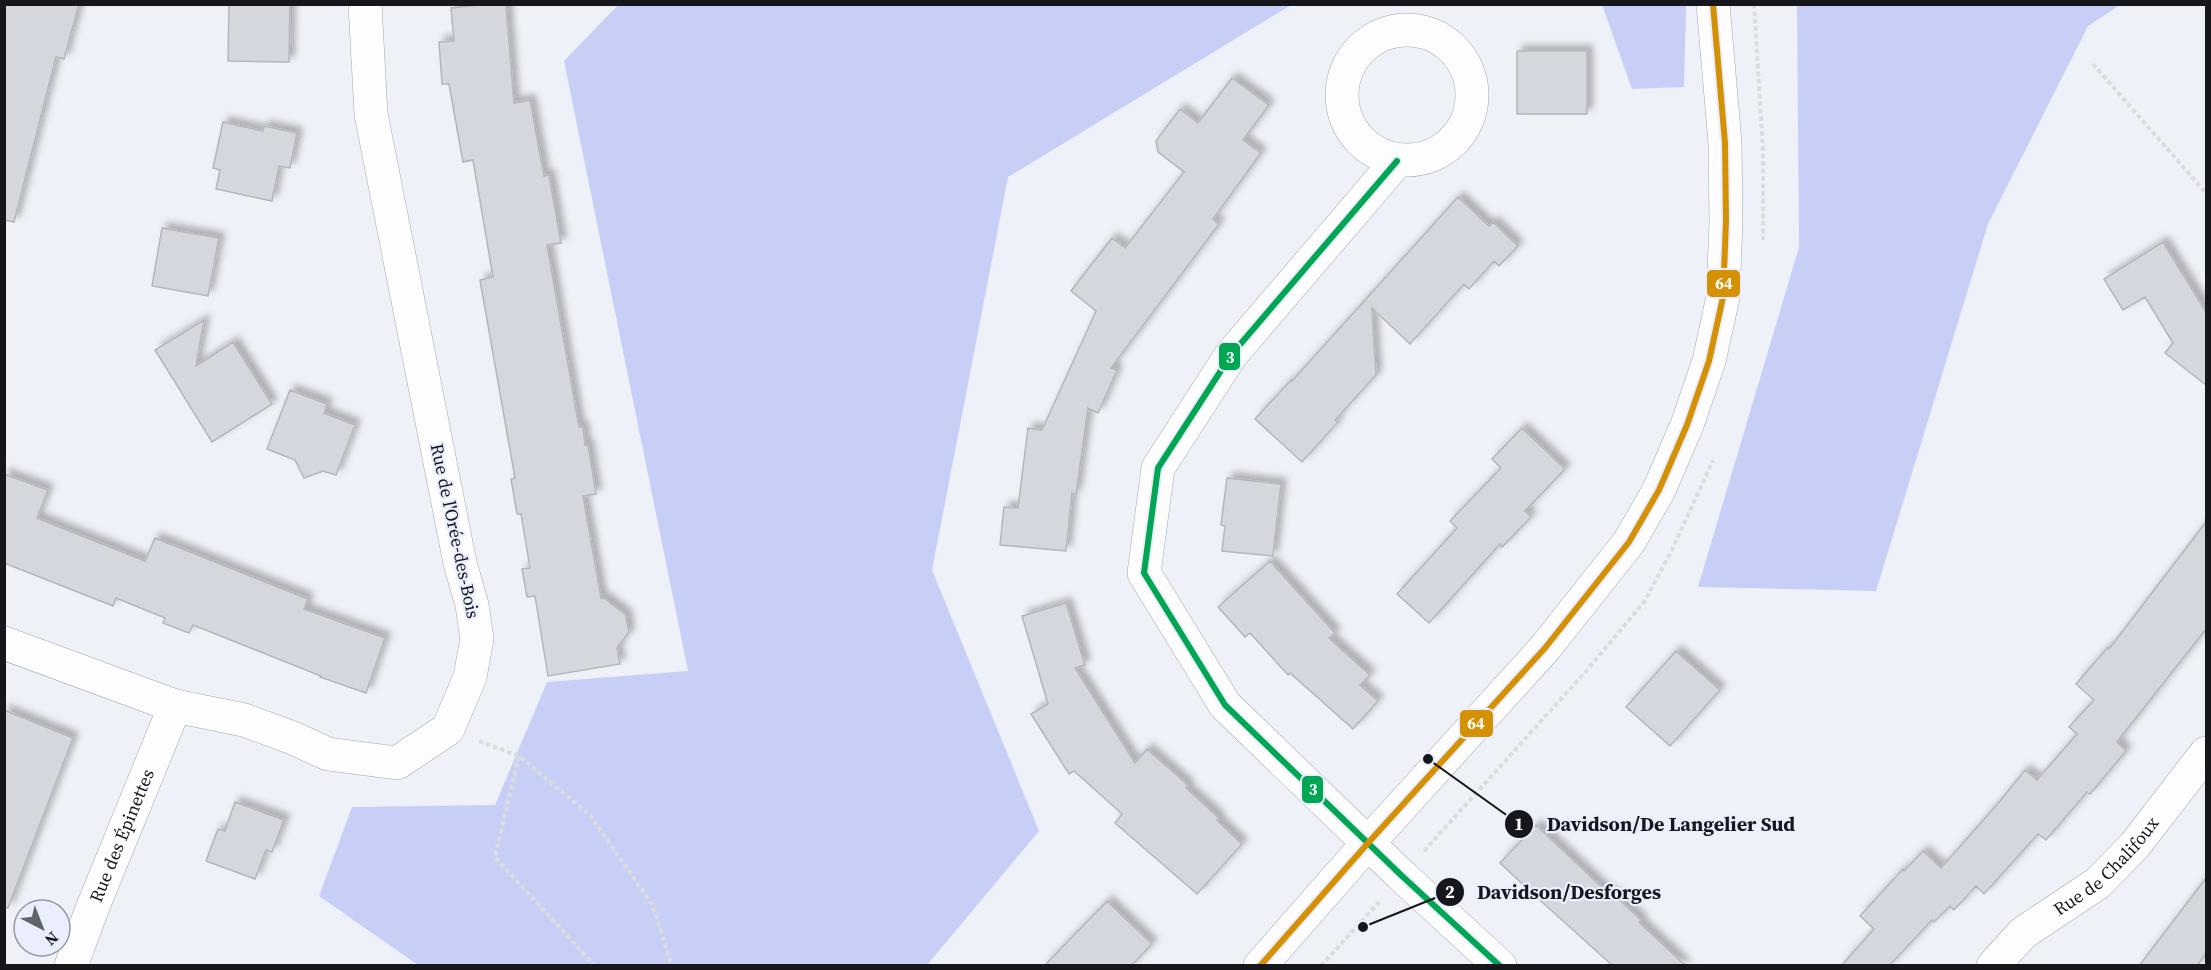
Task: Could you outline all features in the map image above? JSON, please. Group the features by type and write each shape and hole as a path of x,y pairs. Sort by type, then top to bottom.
{"street":[{"name":"Rue de l'Orée-des-Bois","path":"4,643 175,706 244,720 328,754 397,764 448,729 470,677 477,639 472,605 460,563 371,114 364,4"},
{"path":"1260,966 1545,648 1629,542 1659,490 1687,425 1709,361 1724,297 1725,143 1713,4"},
{"path":"1397,161 1363,145 1342,114 1342,76 1347,68 1363,44 1397,28 1434,34 1463,58 1473,94 1463,130 1435,155 1397,161 1231,355 1158,468 1144,573 1225,705 1500,966"},
{"name":"Rue des Épinettes","path":"71,966 175,706"},
{"name":"Rue de Chalifoux","path":"1993,966 2023,933 2098,883 2135,845 2206,753"}],"path":[{"path":"2093,64 2206,193"},
{"path":"595,966 495,857 519,756 590,815 654,906 672,966"}],"shaded area":[{"path":"619,4 1291,5 1008,177 932,570 1039,831 927,965 418,965 319,896 352,807 495,805 547,682 688,671 564,61"},
{"path":"1602,5 1686,5 1684,87 1632,89"},
{"path":"1797,5 2120,5 2088,26 1988,224 1876,591 1698,587 1799,247"}],"building":[{"path":"4,4 79,4 64,59 56,57 14,222 4,220"},
{"path":"229,4 290,4 289,62 228,61"},
{"path":"506,4 514,103 530,100 544,176 549,175 561,243 547,245 579,427 583,427 585,445 588,445 596,494 583,496 601,598 626,615 629,632 617,648 620,664 548,676 535,596 527,597 522,569 530,568 521,514 517,514 511,479 515,478 480,280 493,277 473,160 463,162 449,84 442,84 439,42 454,41 451,8"},
{"path":"1517,51 1587,51 1587,114 1517,114"},
{"path":"1232,78 1269,105 1243,140 1261,153 1213,219 1219,224 1111,368 1117,370 1098,413 1088,408 1076,494 1072,493 1066,551 1000,545 1004,507 1018,508 1028,428 1042,430 1096,311 1071,291 1112,238 1125,248 1184,172 1158,152 1156,141 1180,109 1198,123"},
{"path":"223,122 263,131 264,126 297,133 290,168 279,166 272,201 216,189 220,170 213,168"},
{"path":"1458,197 1489,226 1493,222 1518,246 1499,266 1494,261 1469,289 1464,284 1410,344 1372,308 1376,375 1335,420 1338,422 1302,462 1255,419"},
{"path":"162,228 219,238 208,296 152,286"},
{"path":"2163,242 2206,312 2206,385 2165,353 2173,343 2145,297 2123,310 2104,279"},
{"path":"204,320 196,366 233,342 272,404 212,442 155,350"},
{"path":"290,390 327,404 324,413 355,425 336,475 323,471 304,478 295,460 267,449"},
{"path":"1522,428 1565,469 1525,511 1531,517 1502,547 1500,544 1429,623 1397,594 1457,528 1450,521 1501,468 1492,459"},
{"path":"4,474 48,490 37,518 145,561 155,538 308,599 304,609 385,638 366,693 320,677 193,625 189,633 163,623 165,618 116,598 113,606 4,563"},
{"path":"1227,478 1281,484 1273,556 1222,551 1225,526 1221,525"},
{"path":"2206,522 2206,629 2117,742 2126,751 2090,794 2087,792 2046,840 2038,834 1984,894 1976,886 1954,910 1950,906 1934,922 1932,920 1889,966 1841,966 1874,929 1860,916 1903,869 1904,871 1923,851 1941,868 2025,770 2037,780 2077,734 2069,727 2094,700 2076,684 2108,647 2109,649"},
{"path":"1270,561 1335,633 1329,638 1370,675 1360,685 1378,701 1353,729 1290,673 1288,675 1250,633 1245,637 1218,607"},
{"path":"1066,603 1085,665 1075,668 1135,763 1147,749 1188,785 1186,788 1219,818 1217,820 1242,844 1197,894 1115,823 1122,814 1074,771 1069,774 1031,714 1048,704 1022,616"},
{"path":"1676,651 1720,690 1670,746 1626,707"},
{"path":"4,710 73,738 8,908 4,907"},
{"path":"235,802 284,820 272,852 266,850 255,879 206,861 218,829 225,831"},
{"path":"1536,825 1608,893 1610,891 1641,920 1639,922 1686,966 1613,966 1500,863"},
{"path":"2206,878 2206,953 2197,966 2139,966"},
{"path":"1107,901 1152,944 1131,966 1044,966"}],"transit line":[{"name":"64","path":"1260,966 1545,648 1629,542 1659,490 1687,425 1709,361 1723,297 1726,221 1725,143 1713,4"},
{"name":"3","path":"1397,161 1231,355 1158,468 1144,573 1225,705 1402,876 1500,966"}],"place":[{"name":"Davidson/De Langelier Sud","path":"1428,759"},
{"name":"Davidson/Desforges","path":"1363,927"}]}
